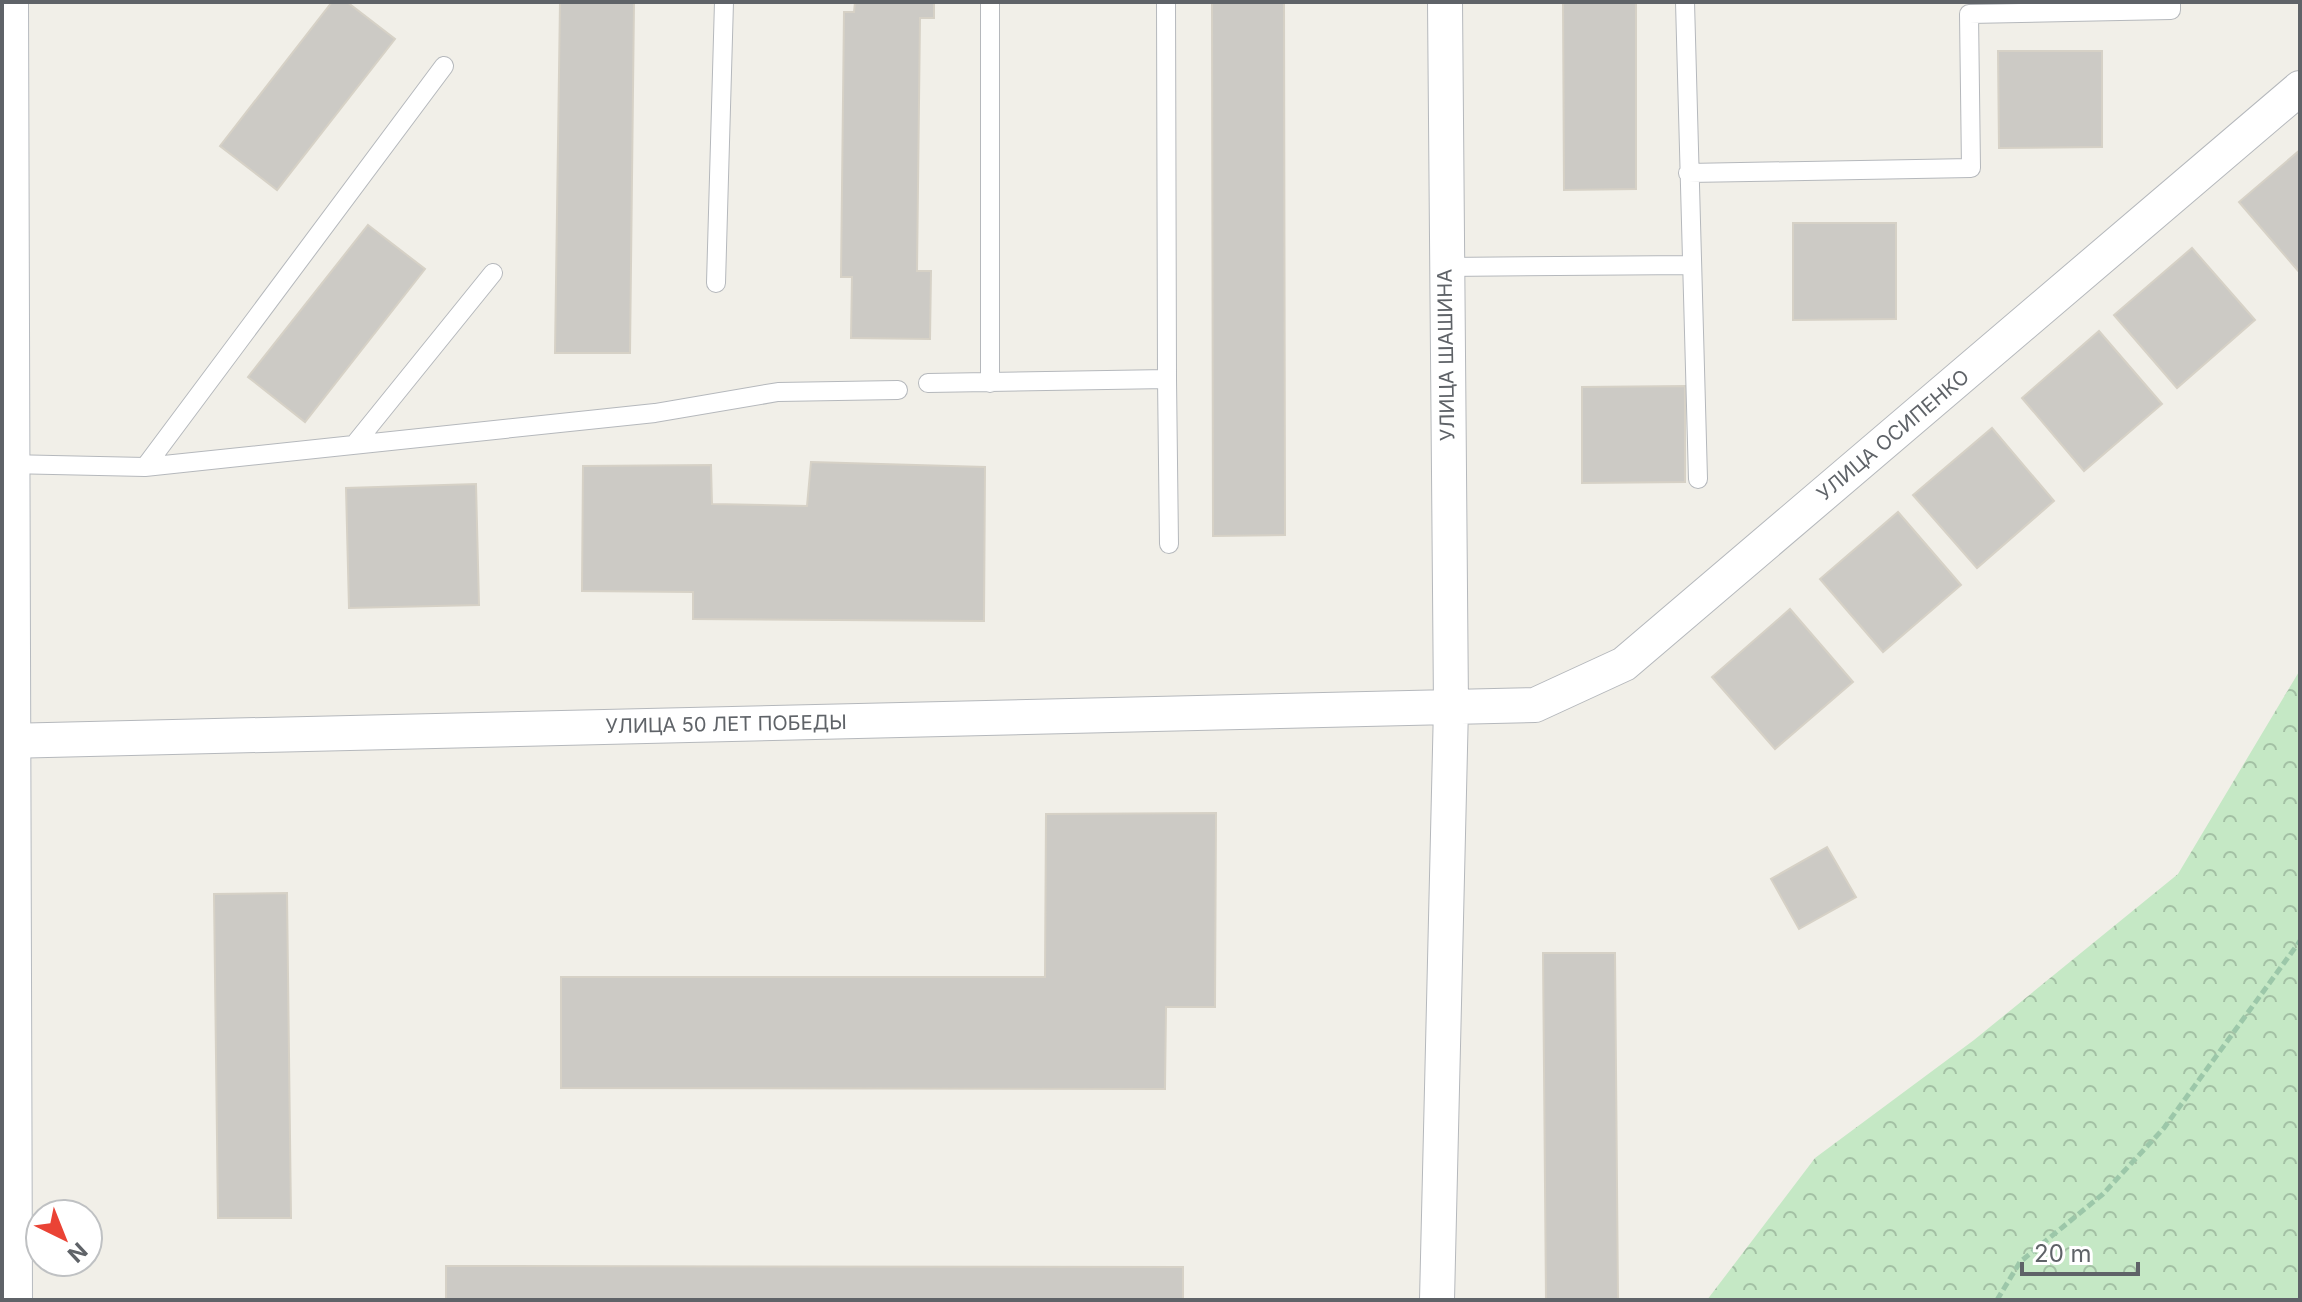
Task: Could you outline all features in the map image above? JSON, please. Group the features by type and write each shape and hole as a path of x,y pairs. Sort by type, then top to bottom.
{"street":[{"path":"6,2 4,743 10,1300"},
{"name":"УЛИЦА ШАШИНА","path":"1437,1300 1451,707 1444,267 1445,2"},
{"name":"УЛИЦА ОСИПЕНКО","path":"1451,707 1535,705 1624,664 2300,88"},
{"name":"УЛИЦА 50 ЛЕТ ПОБЕДЫ","path":"4,743 1451,707"}],"lane":[{"path":"716,283 724,2"},
{"path":"990,2 990,383"},
{"path":"1166,2 1169,544"},
{"path":"1685,2 1698,479"},
{"path":"1688,173 1971,168 1969,14 2171,10 2171,2"},
{"path":"145,467 444,66"},
{"path":"1444,267 1691,265"},
{"path":"354,445 493,273"},
{"path":"928,383 1167,379"},
{"path":"7,464 145,467 655,413 778,392 898,390"}],"path":[{"path":"1997,1300 2020,1262 2103,1194 2164,1128 2300,941"}],"green space":[{"path":"2300,670 2300,1300 1707,1300 1815,1158 1974,1040 2178,874"}],"building":[{"path":"332,2 347,2 395,39 277,190 220,146"},
{"path":"560,2 634,2 630,353 555,353"},
{"path":"855,2 934,2 934,18 920,18 917,271 931,271 930,339 851,338 852,277 841,277 844,12 854,12"},
{"path":"1212,2 1284,2 1285,535 1213,536"},
{"path":"1563,2 1636,2 1636,189 1564,190"},
{"path":"1998,51 2102,51 2102,147 1999,148"},
{"path":"2300,150 2300,273 2239,202"},
{"path":"1793,223 1896,223 1896,319 1793,320"},
{"path":"368,225 425,269 305,422 248,377"},
{"path":"2192,248 2255,320 2177,388 2114,315"},
{"path":"2099,331 2162,404 2084,471 2022,398"},
{"path":"1685,386 1685,482 1582,483 1582,387"},
{"path":"1992,428 2054,501 1977,568 1913,495"},
{"path":"811,462 985,467 984,621 693,619 693,592 582,591 583,466 711,465 712,504 807,506"},
{"path":"476,484 479,605 349,608 346,488"},
{"path":"1898,512 1961,585 1883,652 1820,579"},
{"path":"1790,609 1853,682 1775,749 1712,677"},
{"path":"1216,813 1215,1007 1166,1007 1165,1089 561,1088 561,977 1045,977 1046,814"},
{"path":"1827,847 1856,897 1799,929 1771,879"},
{"path":"287,893 291,1218 218,1218 214,894"},
{"path":"1543,953 1615,953 1618,1300 1546,1300"},
{"path":"446,1266 1183,1267 1183,1300 446,1300"}]}
